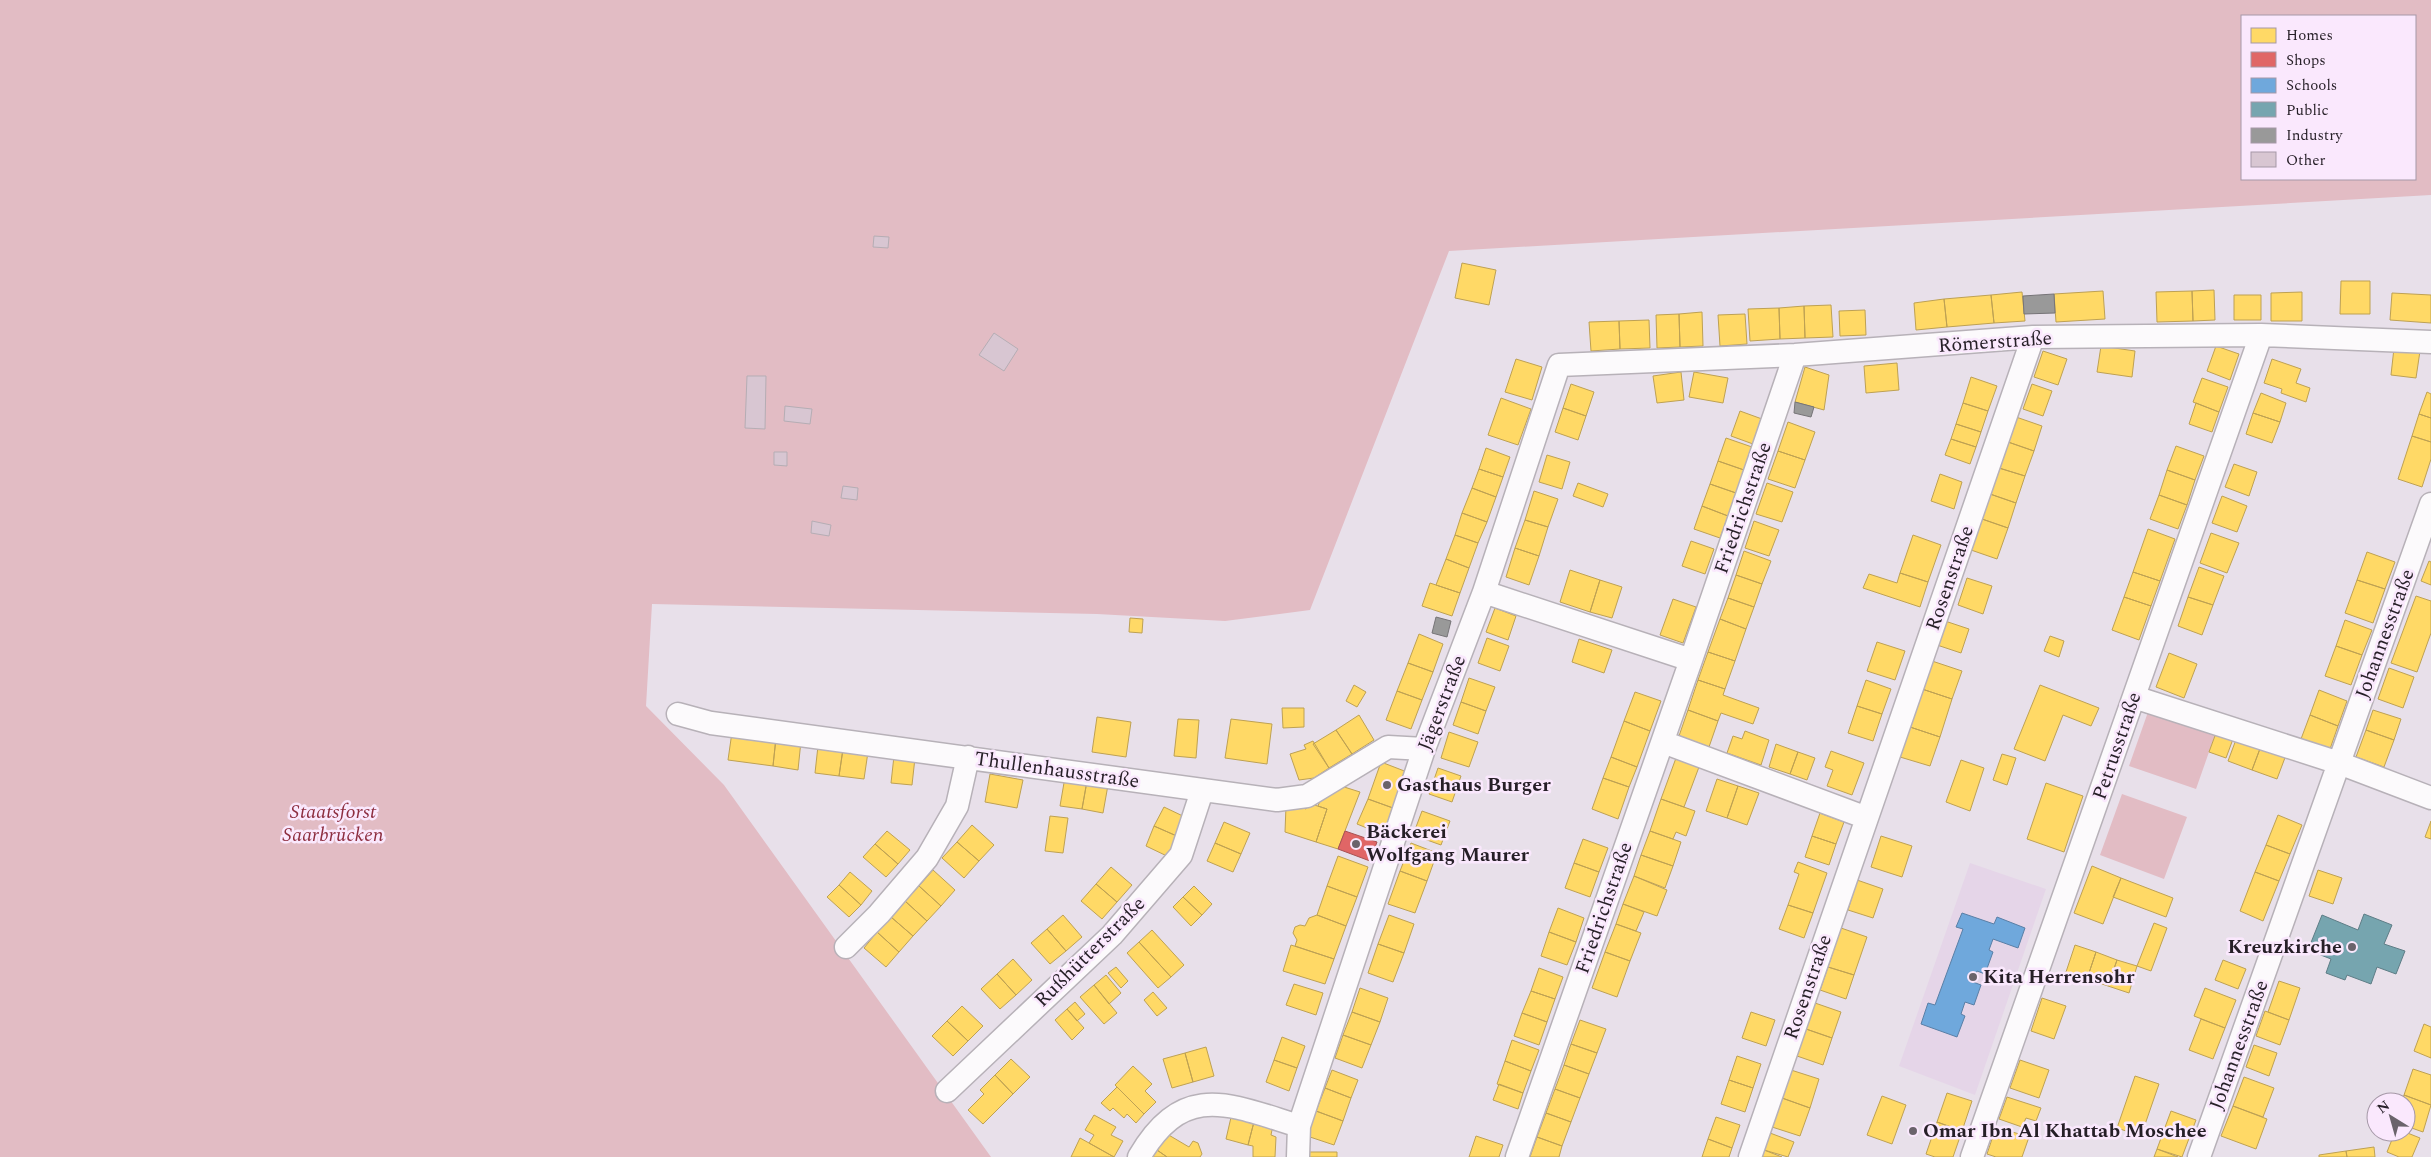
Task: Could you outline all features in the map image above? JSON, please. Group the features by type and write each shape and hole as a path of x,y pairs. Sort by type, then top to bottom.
{"street":[{"name":"Römerstraße","path":"1559,365 1795,355 2033,338 2261,335 2431,342"},
{"name":"Petrusstraße","path":"1972,1157 2261,335"},
{"name":"Rosenstraße","path":"1750,1157 2033,338"},
{"name":"Friedrichstraße","path":"1517,1157 1692,660 1795,355"},
{"name":"Jägerstraße","path":"1298,1157 1299,1126 1424,749 1484,592 1559,365"},
{"name":"Johannesstraße","path":"2199,1157 2431,504"},
{"path":"1484,592 1692,660"},
{"path":"2134,697 2339,763 2431,798"},
{"name":"Thullenhausstraße","path":"678,714 712,723 1277,800 1307,796 1388,746 1424,749"},
{"path":"1663,742 1867,818"},
{"path":"846,946 879,914 927,858 957,806 968,757"},
{"name":"Rußhütterstraße","path":"947,1091 1112,935 1175,863 1181,855 1202,791"},
{"path":"1139,1157 1161,1127 1183,1110 1202,1104 1231,1106 1299,1126"}],"shaded area":[{"name":"Kita Herrensohr","path":"1970,863 2046,889 1975,1095 1899,1066"}],"green space":[{"name":"Staatsforst Saarbrücken","path":"0,0 2431,0 2431,195 1449,251 1310,610 1225,621 1097,614 652,604 646,706 724,785 991,1157 0,1157"},
{"path":"2148,712 2215,735 2196,789 2129,766"},
{"path":"2122,794 2187,817 2164,879 2100,855"}],"building: Homes":[{"path":"1462,263 1496,270 1489,305 1455,298"},
{"path":"2341,281 2370,281 2370,314 2340,314"},
{"path":"2214,290 2215,320 2193,321 2192,291"},
{"path":"2103,291 2105,319 2056,322 2054,294"},
{"path":"2192,291 2193,321 2157,322 2156,292"},
{"path":"2022,292 2025,321 1994,323 1991,295"},
{"path":"2302,292 2302,321 2271,321 2271,293"},
{"path":"2392,293 2431,295 2431,323 2390,320"},
{"path":"1991,295 1994,323 1947,327 1944,299"},
{"path":"2234,295 2261,295 2261,320 2234,320"},
{"path":"1944,299 1947,327 1916,330 1914,303"},
{"path":"1831,305 1833,337 1805,338 1804,306"},
{"path":"1804,306 1805,338 1780,339 1779,308"},
{"path":"1779,308 1780,339 1750,341 1748,309"},
{"path":"1865,310 1866,335 1840,336 1839,311"},
{"path":"1702,312 1703,346 1680,347 1679,314"},
{"path":"1679,314 1680,347 1657,348 1656,315"},
{"path":"1745,314 1747,344 1720,346 1718,315"},
{"path":"1649,320 1650,348 1620,349 1619,321"},
{"path":"1619,321 1620,349 1591,351 1589,322"},
{"path":"2101,346 2135,351 2132,377 2097,372"},
{"path":"2216,346 2239,354 2230,380 2207,371"},
{"path":"2394,348 2420,351 2416,378 2391,375"},
{"path":"2043,351 2067,359 2058,385 2034,377"},
{"path":"1516,359 1542,367 1532,400 1505,392"},
{"path":"2272,359 2301,369 2296,383 2310,388 2306,402 2281,393 2282,389 2264,383"},
{"path":"1897,363 1899,390 1866,393 1864,366"},
{"path":"1805,367 1829,375 1824,410 1795,402"},
{"path":"1681,372 1684,400 1657,403 1653,376"},
{"path":"1694,372 1728,378 1723,403 1689,397"},
{"path":"1971,377 1997,386 1988,411 1963,403"},
{"path":"2202,378 2228,387 2219,412 2193,402"},
{"path":"1571,384 1594,392 1586,416 1563,408"},
{"path":"2032,384 2052,391 2043,416 2023,409"},
{"path":"2427,392 2431,394 2431,418 2419,414"},
{"path":"2261,393 2286,403 2280,422 2253,413"},
{"path":"1501,398 1531,409 1518,445 1488,435"},
{"path":"1963,403 1988,411 1981,432 1956,424"},
{"path":"2196,403 2219,412 2212,432 2189,424"},
{"path":"1563,408 1586,416 1578,440 1555,432"},
{"path":"1740,411 1762,419 1753,444 1731,436"},
{"path":"2253,413 2280,422 2272,443 2246,434"},
{"path":"2419,414 2431,418 2431,442 2412,436"},
{"path":"2016,417 2042,426 2034,451 2008,442"},
{"path":"1788,422 1815,432 1805,460 1778,451"},
{"path":"1956,424 1981,432 1976,447 1951,439"},
{"path":"2412,436 2431,442 2431,459 2422,487 2398,479"},
{"path":"1726,438 1752,447 1744,470 1718,461"},
{"path":"1951,439 1976,447 1970,464 1945,455"},
{"path":"2008,442 2034,451 2025,476 1999,468"},
{"path":"2176,446 2204,456 2195,480 2167,470"},
{"path":"1486,448 1510,457 1503,477 1479,469"},
{"path":"1778,451 1805,460 1795,488 1768,479"},
{"path":"1547,455 1570,462 1562,489 1539,482"},
{"path":"1718,461 1744,470 1736,493 1710,484"},
{"path":"2234,464 2257,472 2249,496 2225,487"},
{"path":"1999,468 2025,476 2016,503 1990,494"},
{"path":"1479,469 1503,477 1496,497 1472,488"},
{"path":"2167,470 2195,480 2187,505 2159,495"},
{"path":"1940,474 1962,482 1954,509 1931,501"},
{"path":"1578,483 1608,494 1603,507 1573,496"},
{"path":"1767,483 1793,492 1782,522 1756,514"},
{"path":"1710,484 1736,493 1728,516 1702,506"},
{"path":"1472,488 1496,497 1487,522 1462,513"},
{"path":"1534,491 1558,499 1548,527 1525,520"},
{"path":"1990,494 2016,503 2008,528 1982,519"},
{"path":"2159,495 2187,505 2178,529 2150,519"},
{"path":"2222,496 2247,506 2237,532 2212,523"},
{"path":"1702,506 1728,516 1720,538 1694,529"},
{"path":"1462,513 1487,522 1478,543 1455,535"},
{"path":"1982,519 2008,528 1997,559 1971,550"},
{"path":"1525,520 1548,527 1539,556 1515,548"},
{"path":"1754,521 1779,530 1769,556 1745,548"},
{"path":"2148,529 2175,539 2160,581 2133,572"},
{"path":"2211,533 2239,543 2227,573 2200,563"},
{"path":"1455,535 1478,543 1469,568 1446,559"},
{"path":"1913,535 1941,545 1928,582 1900,573"},
{"path":"1691,541 1714,549 1705,574 1682,566"},
{"path":"1515,548 1539,556 1529,585 1506,577"},
{"path":"1744,551 1771,561 1762,584 1736,575"},
{"path":"2367,552 2395,562 2385,589 2357,580"},
{"path":"1446,559 1469,568 1460,593 1436,585"},
{"path":"2429,561 2431,562 2431,585 2421,581"},
{"path":"2199,567 2224,576 2213,605 2188,597"},
{"path":"1570,570 1600,580 1590,612 1560,602"},
{"path":"2133,572 2160,581 2151,606 2124,597"},
{"path":"1900,573 1928,582 1920,607 1863,588 1869,574 1897,583"},
{"path":"1736,575 1762,584 1754,607 1728,598"},
{"path":"1967,578 1992,586 1983,614 1958,605"},
{"path":"1600,580 1622,587 1612,618 1590,612"},
{"path":"2357,580 2385,589 2373,623 2345,613"},
{"path":"1430,583 1460,593 1452,616 1422,606"},
{"path":"2416,596 2431,601 2431,633 2417,672 2391,663"},
{"path":"2124,597 2151,606 2139,640 2112,630"},
{"path":"2188,597 2213,605 2202,635 2178,626"},
{"path":"1728,598 1754,607 1746,629 1720,619"},
{"path":"1673,599 1696,607 1683,643 1660,635"},
{"path":"1495,608 1516,616 1508,640 1486,632"},
{"path":"1130,618 1143,619 1142,633 1129,632"},
{"path":"1720,619 1746,629 1735,661 1708,652"},
{"path":"2345,620 2372,630 2362,655 2336,646"},
{"path":"1945,621 1969,629 1961,653 1937,645"},
{"path":"1419,634 1443,644 1433,672 1408,663"},
{"path":"2050,636 2064,641 2059,657 2044,651"},
{"path":"1487,638 1509,646 1500,671 1478,663"},
{"path":"1579,639 1612,650 1604,673 1572,662"},
{"path":"1877,642 1905,651 1895,680 1867,671"},
{"path":"2336,646 2362,655 2351,685 2325,676"},
{"path":"1708,652 1735,661 1725,689 1698,680"},
{"path":"2169,653 2197,664 2184,698 2156,687"},
{"path":"1932,661 1962,671 1952,699 1922,689"},
{"path":"1408,663 1433,672 1422,700 1397,691"},
{"path":"2389,668 2414,677 2403,708 2378,699"},
{"path":"1469,678 1495,687 1486,711 1461,702"},
{"path":"1698,680 1725,689 1723,695 1759,708 1753,724 1721,713 1718,721 1688,710"},
{"path":"1866,680 1891,689 1882,714 1857,706"},
{"path":"1354,685 1366,692 1357,707 1346,701"},
{"path":"2040,685 2099,708 2091,726 2063,715 2045,761 2014,749"},
{"path":"1922,689 1952,699 1940,737 1910,727"},
{"path":"2319,690 2347,701 2338,726 2310,715"},
{"path":"1397,691 1422,700 1411,729 1386,720"},
{"path":"1635,692 1661,701 1650,731 1624,721"},
{"path":"1461,702 1486,711 1478,734 1453,725"},
{"path":"1857,706 1882,714 1873,741 1848,733"},
{"path":"1282,708 1304,708 1304,727 1283,728"},
{"path":"1688,710 1718,721 1709,747 1679,736"},
{"path":"2373,710 2401,719 2394,740 2366,730"},
{"path":"1359,715 1374,740 1352,754 1336,730"},
{"path":"2310,715 2338,726 2330,749 2301,739"},
{"path":"1097,717 1131,722 1126,757 1092,752"},
{"path":"1178,719 1199,720 1196,758 1174,756"},
{"path":"1231,719 1272,724 1267,764 1225,758"},
{"path":"1624,721 1650,731 1637,767 1611,757"},
{"path":"1910,727 1940,737 1930,766 1900,757"},
{"path":"1336,730 1352,754 1329,768 1313,744"},
{"path":"2366,730 2394,740 2384,767 2356,757"},
{"path":"1745,731 1769,740 1761,765 1727,753 1733,736 1742,739"},
{"path":"732,732 776,738 773,766 728,760"},
{"path":"1449,732 1478,742 1469,767 1441,758"},
{"path":"2216,733 2233,739 2226,758 2209,752"},
{"path":"2237,737 2261,746 2252,770 2228,761"},
{"path":"776,738 801,741 798,770 773,766"},
{"path":"1313,741 1329,768 1314,778 1299,780 1290,754 1306,749 1304,745"},
{"path":"1776,744 1798,752 1790,774 1769,767"},
{"path":"818,746 843,749 839,776 815,773"},
{"path":"2261,746 2286,755 2277,779 2252,770"},
{"path":"843,749 868,752 864,779 839,776"},
{"path":"1831,751 1864,763 1852,795 1827,786 1833,770 1825,767"},
{"path":"1798,752 1815,758 1807,780 1790,774"},
{"path":"2002,754 2016,758 2007,785 1993,780"},
{"path":"894,756 915,758 912,785 891,783"},
{"path":"1611,757 1637,767 1629,787 1603,778"},
{"path":"1676,758 1699,767 1684,807 1661,799"},
{"path":"1961,760 1984,768 1970,811 1946,802"},
{"name":"Gasthaus Burger","path":"1381,762 1407,772 1393,808 1368,799"},
{"path":"1438,768 1461,776 1452,802 1429,794"},
{"path":"990,774 1023,780 1017,808 985,802"},
{"path":"1065,777 1087,781 1082,809 1060,806"},
{"path":"1603,778 1629,787 1618,819 1592,809"},
{"path":"1717,779 1738,786 1727,818 1706,811"},
{"path":"1087,781 1108,785 1103,813 1082,809"},
{"path":"2046,783 2083,796 2064,852 2027,839"},
{"path":"1341,786 1360,792 1338,849 1316,842 1327,809 1318,806 1321,798"},
{"path":"1738,786 1759,793 1747,825 1727,818"},
{"path":"1368,799 1393,808 1384,835 1357,824"},
{"path":"1661,799 1695,811 1686,836 1676,832 1673,839 1650,831"},
{"path":"1308,803 1327,809 1316,842 1285,832 1286,806 1296,809 1297,806 1306,809"},
{"path":"1164,807 1187,818 1179,837 1154,826"},
{"path":"1422,811 1450,821 1441,845 1413,835"},
{"path":"1820,813 1844,822 1836,844 1812,836"},
{"path":"2278,815 2302,825 2290,854 2266,845"},
{"path":"1050,816 1068,818 1063,853 1045,851"},
{"path":"2431,821 2431,839 2425,837"},
{"path":"1224,822 1250,833 1241,854 1215,843"},
{"path":"972,825 994,845 979,861 957,842"},
{"path":"1154,826 1179,837 1169,857 1146,846"},
{"path":"887,831 910,850 898,864 875,844"},
{"path":"1650,831 1681,842 1673,866 1641,855"},
{"path":"1812,836 1836,844 1829,865 1805,857"},
{"path":"1881,836 1912,846 1902,877 1871,867"},
{"path":"1583,839 1608,848 1599,872 1574,863"},
{"path":"957,842 979,861 964,878 942,858"},
{"path":"1215,843 1241,854 1233,872 1207,861"},
{"path":"1411,843 1437,853 1427,881 1400,871"},
{"path":"875,844 898,864 886,877 863,857"},
{"path":"2266,845 2290,854 2279,881 2255,872"},
{"path":"1641,855 1673,866 1665,888 1634,876"},
{"path":"1338,856 1368,867 1357,897 1327,886"},
{"path":"1798,862 1827,873 1813,913 1788,905 1799,874 1794,872"},
{"path":"1574,863 1599,872 1590,897 1565,888"},
{"path":"2092,866 2121,878 2103,924 2074,913"},
{"path":"1111,867 1132,885 1117,902 1096,884"},
{"path":"933,870 955,890 941,906 919,886"},
{"path":"2318,870 2342,878 2333,904 2309,896"},
{"path":"1400,871 1427,881 1415,913 1388,904"},
{"path":"850,872 872,891 861,905 839,885"},
{"path":"2255,872 2279,881 2263,921 2240,911"},
{"path":"1634,876 1667,890 1657,916 1623,904"},
{"path":"2121,878 2173,898 2166,917 2113,897"},
{"path":"1857,880 1883,889 1873,918 1848,910"},
{"path":"1096,884 1117,902 1102,919 1081,901"},
{"path":"839,885 861,905 849,917 827,897"},
{"path":"919,886 941,906 927,921 905,901"},
{"path":"1194,886 1212,904 1202,915 1183,897"},
{"path":"1327,886 1357,897 1346,926 1317,915"},
{"path":"1183,897 1202,915 1191,926 1173,907"},
{"path":"905,901 927,921 913,936 891,917"},
{"path":"1623,904 1644,912 1636,931 1616,924"},
{"path":"1788,905 1813,913 1804,938 1779,929"},
{"path":"1558,908 1584,918 1576,942 1549,932"},
{"path":"1063,915 1082,937 1066,951 1047,929"},
{"path":"1317,915 1346,926 1334,959 1295,946 1297,940 1293,933 1295,927 1305,926 1309,918"},
{"path":"1389,915 1414,924 1404,953 1378,944"},
{"path":"891,917 913,936 899,952 877,932"},
{"path":"2154,923 2167,928 2151,971 2137,966"},
{"path":"1616,924 1641,933 1630,961 1605,952"},
{"path":"1841,928 1867,937 1854,975 1828,967"},
{"path":"1047,929 1066,951 1050,964 1031,943"},
{"path":"1152,930 1184,965 1171,977 1139,942"},
{"path":"877,932 899,952 886,967 864,948"},
{"path":"1549,932 1576,942 1567,965 1541,956"},
{"path":"1139,942 1171,977 1158,988 1127,953"},
{"path":"1378,944 1404,953 1393,982 1368,973"},
{"path":"1291,945 1334,959 1325,984 1283,971"},
{"path":"2075,945 2096,952 2087,979 2066,972"},
{"path":"1605,952 1630,961 1617,997 1592,988"},
{"path":"2096,952 2117,960 2108,986 2087,979"},
{"path":"1013,959 1032,980 1016,995 997,974"},
{"path":"2117,960 2137,966 2129,993 2108,986"},
{"path":"2223,960 2246,969 2238,989 2215,980"},
{"path":"1116,967 1128,981 1121,988 1108,973"},
{"path":"1828,967 1854,975 1846,999 1820,990"},
{"path":"1539,968 1563,977 1555,999 1531,991"},
{"path":"997,974 1016,995 1000,1009 981,989"},
{"path":"1106,975 1121,993 1109,1004 1094,985"},
{"path":"2279,981 2300,988 2289,1020 2268,1012"},
{"path":"1294,984 1323,993 1316,1015 1286,1005"},
{"path":"1094,985 1117,1013 1104,1024 1080,997"},
{"path":"1360,988 1388,998 1380,1022 1352,1012"},
{"path":"2205,988 2236,1000 2225,1028 2194,1016"},
{"path":"1531,991 1555,999 1547,1022 1522,1013"},
{"path":"1153,992 1167,1008 1157,1016 1144,1000"},
{"path":"2042,998 2066,1006 2054,1039 2031,1031"},
{"path":"1075,1002 1085,1014 1077,1021 1067,1009"},
{"path":"1815,1003 1841,1012 1832,1038 1806,1029"},
{"path":"962,1006 983,1026 968,1041 947,1021"},
{"path":"1067,1009 1084,1028 1072,1040 1055,1020"},
{"path":"2265,1011 2289,1020 2280,1045 2256,1036"},
{"path":"1352,1012 1380,1022 1371,1045 1343,1035"},
{"path":"1751,1012 1775,1020 1766,1046 1742,1038"},
{"path":"1522,1013 1547,1022 1539,1045 1514,1036"},
{"path":"2201,1019 2225,1028 2213,1059 2189,1050"},
{"path":"1580,1020 1606,1029 1597,1053 1571,1044"},
{"path":"947,1021 968,1041 953,1056 932,1036"},
{"path":"2424,1024 2431,1027 2431,1058 2414,1051"},
{"path":"1806,1029 1832,1038 1823,1065 1797,1056"},
{"path":"1343,1035 1371,1045 1362,1068 1335,1058"},
{"path":"1282,1037 1305,1046 1297,1068 1274,1060"},
{"path":"1512,1040 1539,1050 1531,1071 1505,1061"},
{"path":"1571,1044 1597,1053 1589,1074 1564,1065"},
{"path":"2254,1045 2277,1053 2269,1076 2246,1067"},
{"path":"1206,1047 1214,1076 1193,1082 1185,1053"},
{"path":"1185,1053 1193,1082 1172,1088 1163,1059"},
{"path":"1737,1056 1761,1064 1753,1088 1729,1080"},
{"path":"1011,1059 1030,1077 1013,1094 995,1075"},
{"path":"1274,1060 1297,1068 1289,1091 1266,1082"},
{"path":"2020,1060 2049,1070 2039,1098 2010,1088"},
{"path":"1505,1061 1531,1071 1523,1093 1497,1084"},
{"path":"1564,1065 1589,1074 1580,1098 1555,1089"},
{"path":"1133,1066 1152,1084 1145,1091 1156,1102 1144,1114 1115,1085"},
{"path":"2413,1069 2431,1075 2431,1105 2416,1099 2416,1092 2405,1092"},
{"path":"1332,1070 1358,1080 1351,1098 1325,1088"},
{"path":"1791,1070 1819,1079 1810,1108 1782,1098"},
{"path":"995,1075 1013,1094 983,1124 968,1110 984,1094 980,1090"},
{"path":"2135,1076 2159,1084 2141,1136 2117,1128"},
{"path":"2244,1077 2274,1088 2263,1117 2233,1106"},
{"path":"1729,1080 1753,1088 1745,1112 1721,1104"},
{"path":"1499,1084 1523,1093 1518,1109 1493,1100"},
{"path":"1117,1087 1144,1114 1136,1123 1127,1114 1124,1118 1113,1108 1110,1111 1101,1103"},
{"path":"1325,1088 1351,1098 1343,1121 1316,1111"},
{"path":"1555,1089 1580,1098 1571,1122 1546,1113"},
{"path":"1947,1093 1972,1101 1962,1131 1937,1122"},
{"path":"1882,1096 1906,1105 1892,1144 1867,1135"},
{"path":"2007,1097 2041,1108 2036,1121 2026,1118 2022,1127 1999,1119"},
{"path":"1782,1098 1810,1108 1800,1136 1772,1127"},
{"path":"2416,1099 2431,1105 2423,1132 2416,1130"},
{"path":"2233,1106 2267,1119 2256,1149 2221,1136"},
{"path":"1316,1111 1343,1121 1334,1145 1307,1136"},
{"path":"2171,1111 2196,1120 2182,1157 2157,1149"},
{"path":"1232,1113 1255,1118 1248,1145 1226,1139"},
{"path":"1546,1113 1571,1122 1562,1146 1537,1137"},
{"path":"1094,1115 1116,1127 1111,1135 1123,1141 1114,1157 1089,1143 1094,1135 1085,1130"},
{"path":"1716,1117 1740,1125 1732,1148 1708,1139"},
{"path":"1255,1118 1273,1125 1271,1135 1276,1137 1275,1157 1253,1157 1253,1146 1248,1145"},
{"path":"1937,1122 1962,1131 1953,1157 1935,1157 1926,1154"},
{"path":"1996,1127 2029,1137 2022,1157 1996,1157 1987,1154"},
{"path":"1770,1133 1794,1142 1788,1157 1764,1150"},
{"path":"1167,1134 1189,1147 1193,1141 1198,1143 1202,1154 1200,1157 1167,1157 1157,1150"},
{"path":"1476,1136 1503,1145 1499,1157 1469,1157"},
{"path":"2416,1136 2420,1138 2412,1157 2399,1157 2387,1152 2391,1142 2416,1142"},
{"path":"1537,1137 1562,1146 1559,1157 1530,1157"},
{"path":"1080,1138 1089,1143 1114,1157 1071,1157"},
{"path":"1708,1139 1732,1148 1729,1157 1702,1157"},
{"path":"2374,1147 2375,1157 2347,1157 2346,1151"},
{"path":"2157,1149 2178,1157 2154,1157"},
{"path":"1157,1150 1167,1157 1152,1157"},
{"path":"1764,1150 1782,1157 1761,1157"},
{"path":"2346,1151 2347,1157 2319,1157 2319,1155"},
{"path":"1309,1152 1337,1152 1337,1157 1309,1157"}],"building: Shops":[{"path":"1345,831 1377,842 1370,861 1338,849"}],"building: Schools":[{"path":"1962,913 1994,924 1997,917 2025,928 2018,948 1993,939 1989,950 1993,952 1985,974 1977,971 1973,982 1981,985 1974,1005 1965,1002 1961,1014 1965,1016 1957,1037 1921,1024 1928,1003 1935,1005 1963,929 1956,927"}],"building: Public":[{"name":"Kreuzkirche","path":"2364,914 2392,925 2384,944 2405,951 2396,974 2377,967 2371,984 2347,975 2345,980 2326,973 2331,959 2308,950 2322,915 2358,930"}],"building: Industry":[{"path":"2054,294 2055,313 2024,314 2023,296"},
{"path":"1795,402 1814,407 1811,417 1794,413"},
{"path":"1436,617 1451,621 1447,637 1432,633"}],"building: Other":[{"path":"874,236 889,237 888,248 873,247"},
{"path":"994,333 1018,349 1004,371 979,355"},
{"path":"747,376 766,376 765,429 745,428"},
{"path":"785,406 812,409 810,424 784,421"},
{"path":"774,452 787,452 787,466 774,465"},
{"path":"843,486 858,488 857,500 841,498"},
{"path":"812,521 831,525 829,536 811,533"}],"place":[{"name":"Gasthaus Burger","path":"1387,785"},
{"name":"Bäckerei Wolfgang Maurer","path":"1356,844"},
{"name":"Kreuzkirche","path":"2352,947"},
{"name":"Kita Herrensohr","path":"1973,977"},
{"name":"Omar Ibn Al Khattab Moschee","path":"1913,1131"}]}
